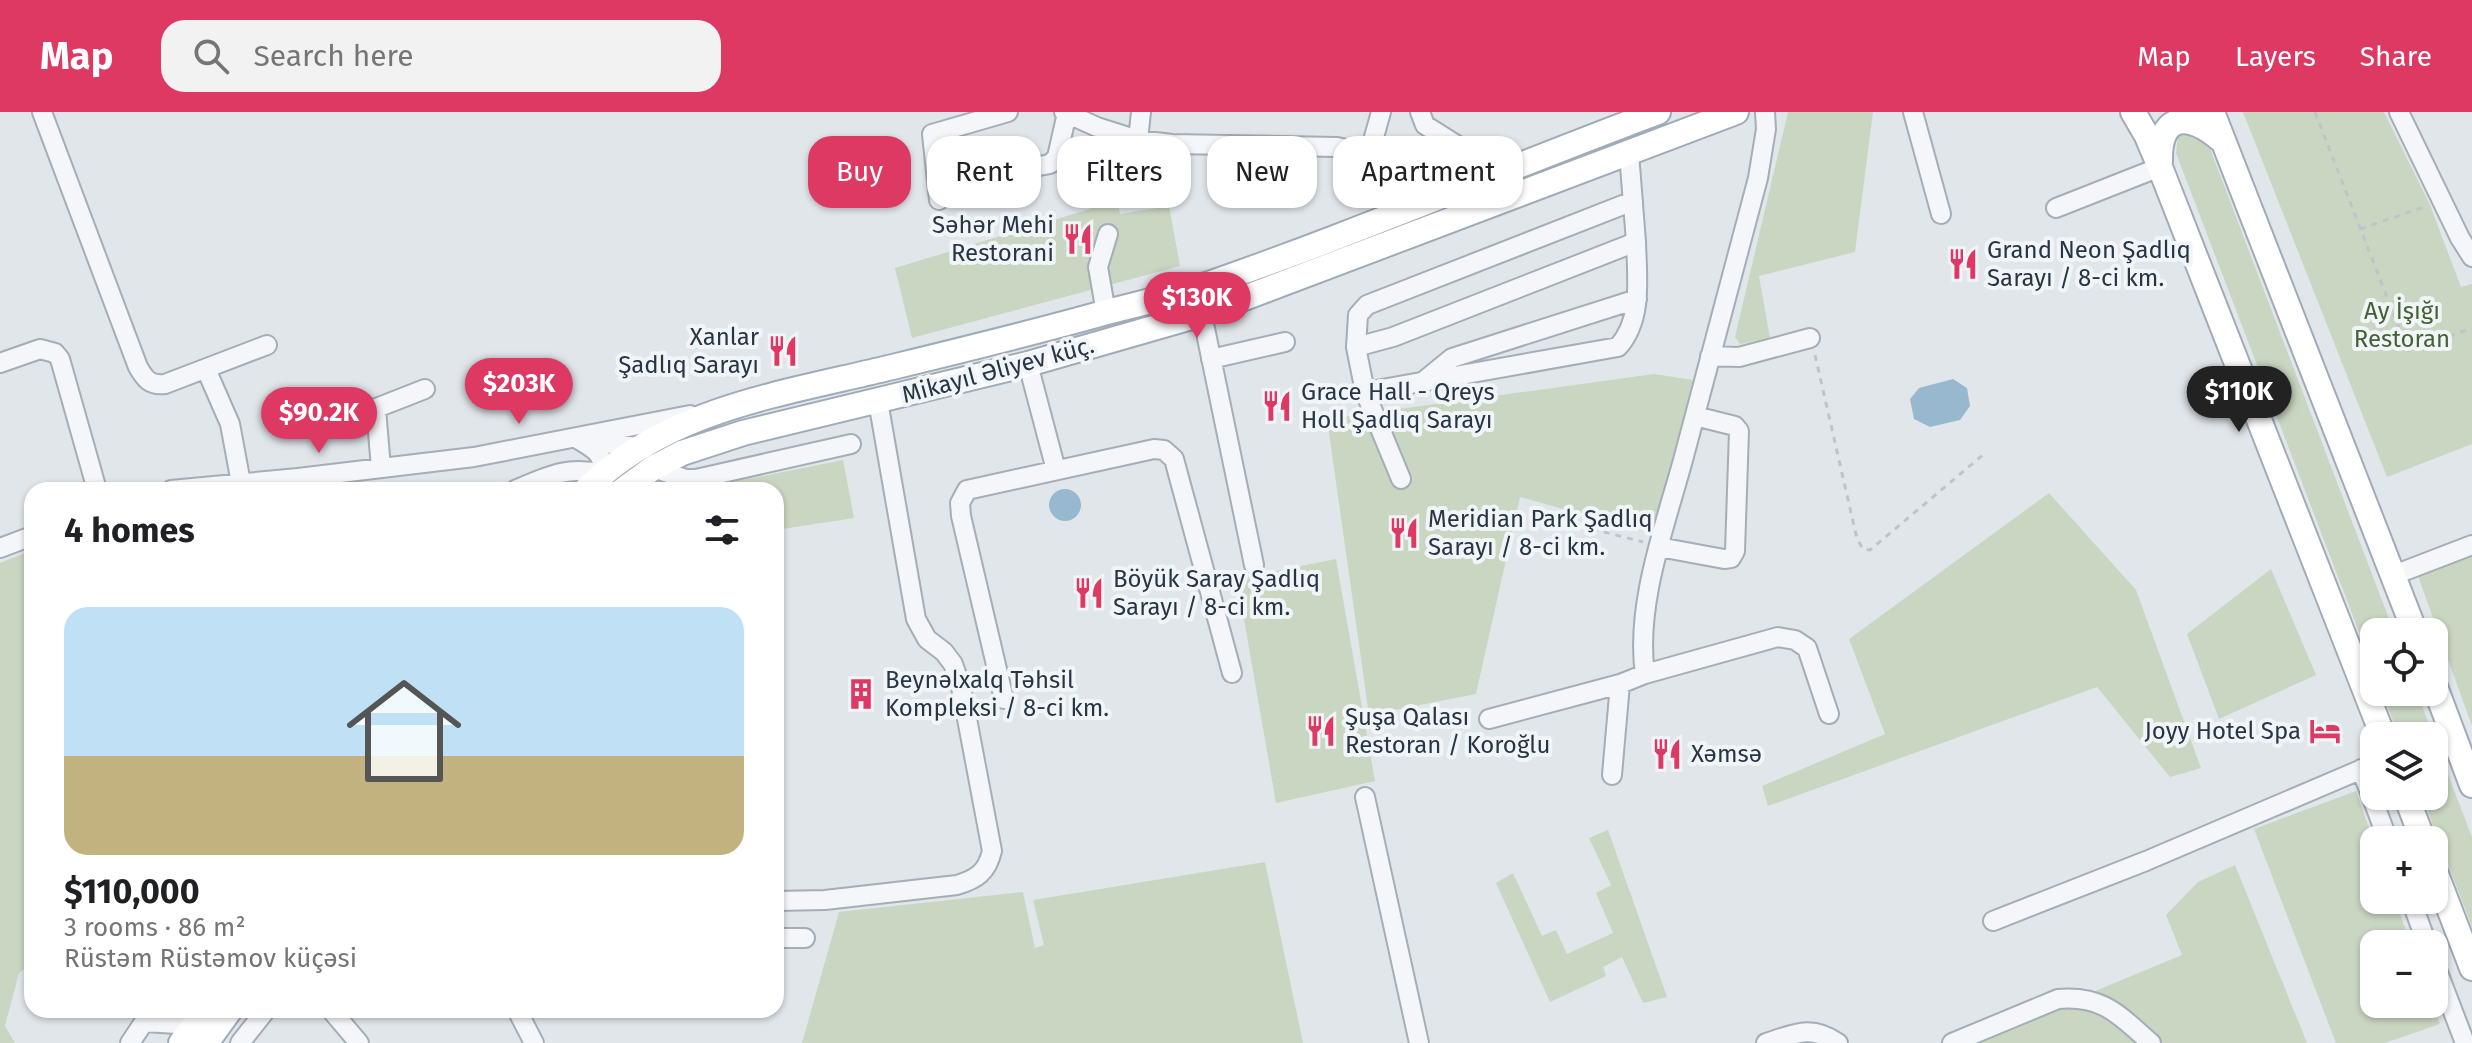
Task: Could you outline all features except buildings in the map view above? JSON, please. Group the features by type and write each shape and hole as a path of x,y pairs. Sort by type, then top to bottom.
{"main road":[{"path":"1523,164 1658,112"},
{"name":"Mikayıl Əliyev küç.","path":"634,482 682,453 743,433 1028,364 1202,314 1736,112"},
{"path":"2133,112 2160,167 2378,722"},
{"path":"2212,112 2410,618"},
{"path":"2160,167 2162,134 2168,123 2177,116 2198,118 2224,144"},
{"path":"594,482 638,447 672,428 739,406 1023,336 1198,288 1412,208"},
{"path":"2442,706 2472,785"},
{"path":"2448,905 2472,968"},
{"path":"196,1030 216,1018"}],"street":[{"path":"42,112 138,367 146,380 156,385 165,384 267,345"},
{"path":"932,136 1008,112"},
{"path":"1138,136 1141,112"},
{"path":"1374,136 1381,112"},
{"path":"1420,112 1425,125 1442,136"},
{"path":"1645,674 1643,625 1659,547 1758,178 1766,129 1765,112"},
{"path":"1913,112 1941,214"},
{"path":"2399,112 2466,236 2472,257"},
{"path":"1041,166 1050,164 1057,157 1065,113 1125,136"},
{"path":"1191,144 1333,147"},
{"path":"1365,392 1618,347 1630,334 1637,299 1629,153"},
{"path":"2056,208 2160,167"},
{"path":"1401,479 1365,392 1356,347 1358,315 1367,305 1633,201"},
{"path":"1106,313 1098,273 1108,234"},
{"path":"1356,347 1393,337 1636,242"},
{"path":"1423,382 1452,358 1637,299"},
{"path":"1202,314 1254,565"},
{"path":"1710,356 1739,357 1810,338"},
{"path":"1211,359 1285,342"},
{"path":"0,363 40,349 55,353 60,359 95,482"},
{"path":"1028,364 1056,470"},
{"path":"206,369 230,424 241,482"},
{"path":"333,425 425,389"},
{"path":"784,901 825,900 957,885 976,879 989,864 992,851 961,687 953,664 944,652 927,639 916,619 878,401"},
{"path":"311,482 381,468 474,457 739,406"},
{"path":"376,409 381,468"},
{"path":"1659,547 1724,559 1731,558 1735,551 1739,431 1735,426 1695,416"},
{"path":"576,438 682,453"},
{"path":"535,482 574,469 594,482 604,465 601,456 576,438"},
{"path":"653,468 686,479 696,479 851,444"},
{"path":"1004,699 960,503 967,490 1154,449 1164,450 1174,459 1232,673"},
{"path":"0,548 24,539"},
{"path":"2394,575 2472,545"},
{"path":"1489,719 1778,637 1795,640 1807,648 1829,714"},
{"path":"1612,775 1620,684"},
{"path":"1993,921 2146,861 2360,770"},
{"path":"1365,797 1419,1043"},
{"path":"784,938 805,938"},
{"path":"1952,1043 2058,999 2077,997 2099,1002 2151,1043"},
{"path":"2448,999 2465,1043"},
{"path":"130,1043 137,1018"},
{"path":"146,1018 196,1030"},
{"path":"240,1043 260,1018"},
{"path":"338,1018 359,1043"},
{"path":"521,1018 534,1043"},
{"path":"1766,1043 1803,1030 1826,1034 1838,1043"}],"path":[{"path":"2315,112 2408,351 2472,328"},
{"path":"2360,229 2430,205"},
{"path":"1810,338 1857,539 1863,549 1870,550 1984,454"},
{"path":"1534,514 1659,547"}],"green space":[{"path":"1788,112 1873,112 1855,252 1759,276 1770,338 1740,344 1735,337"},
{"name":"Ay İşığı Restoran","path":"2243,112 2384,112 2430,205 2461,287 2472,284 2472,444 2387,477"},
{"path":"2185,130 2206,138 2389,618 2360,618 2360,634 2176,153 2178,136"},
{"path":"1119,208 1120,214 1169,208 1180,266 912,338 895,268 1090,209"},
{"path":"1654,374 1693,380 1652,534 1520,497 1476,694 1369,715 1327,419"},
{"path":"843,460 854,518 784,529 784,482 733,482"},
{"path":"2049,493 2136,590 2201,768 2170,777 2097,687 1768,806 1762,786 1885,734 1849,639"},
{"path":"24,553 24,969 19,973 5,1026 15,1043 0,1043 0,563"},
{"path":"2472,555 2472,726 2448,659 2448,618 2433,618 2418,576"},
{"path":"1336,559 1375,781 1276,803 1237,579"},
{"path":"2271,569 2316,675 2219,719 2187,634"},
{"path":"2387,706 2422,706 2428,722 2394,722"},
{"path":"2448,774 2472,837 2472,927 2448,864 2448,826 2433,826 2427,810 2448,810"},
{"path":"2356,791 2360,810 2368,826 2360,826 2360,914 2400,914 2406,930 2360,930 2360,1018 2438,1018 2440,1024 2385,1043 2336,1043 2254,829"},
{"path":"1608,830 1667,997 1643,1003 1622,957 1603,967 1606,976 1550,1002 1496,883 1513,873 1542,936 1556,930 1567,954 1613,933 1596,893 1611,885 1589,838"},
{"path":"1265,862 1303,1043 802,1043 839,912 1023,892 1035,948 1044,945 1033,900"},
{"path":"2235,865 2307,1043 1970,1043 2182,955 2166,915 2198,882"}],"water":[{"path":"1953,379 1967,388 1970,406 1960,420 1930,427 1914,419 1910,399 1919,388"},
{"path":"1065,489 1076,494 1081,505 1076,516 1065,521 1054,516 1049,505 1054,494"}],"place":[{"name":"Səhər Mehi Restorani","path":"1078,239"},
{"name":"Grand Neon Şadlıq Sarayı / 8-ci km.","path":"1963,264"},
{"name":"Xanlar Şadlıq Sarayı","path":"783,351"},
{"name":"Grace Hall - Qreys Holl Şadlıq Sarayı","path":"1277,406"},
{"name":"Meridian Park Şadlıq Sarayı / 8-ci km.","path":"1404,533"},
{"name":"Böyük Saray Şadlıq Sarayı / 8-ci km.","path":"1089,593"},
{"name":"Beynəlxalq Təhsil Kompleksi / 8-ci km.","path":"861,694"},
{"name":"Şuşa Qalası Restoran / Koroğlu","path":"1321,731"},
{"name":"Joyy Hotel Spa","path":"2325,731"},
{"name":"Xəmsə","path":"1667,754"}]}
